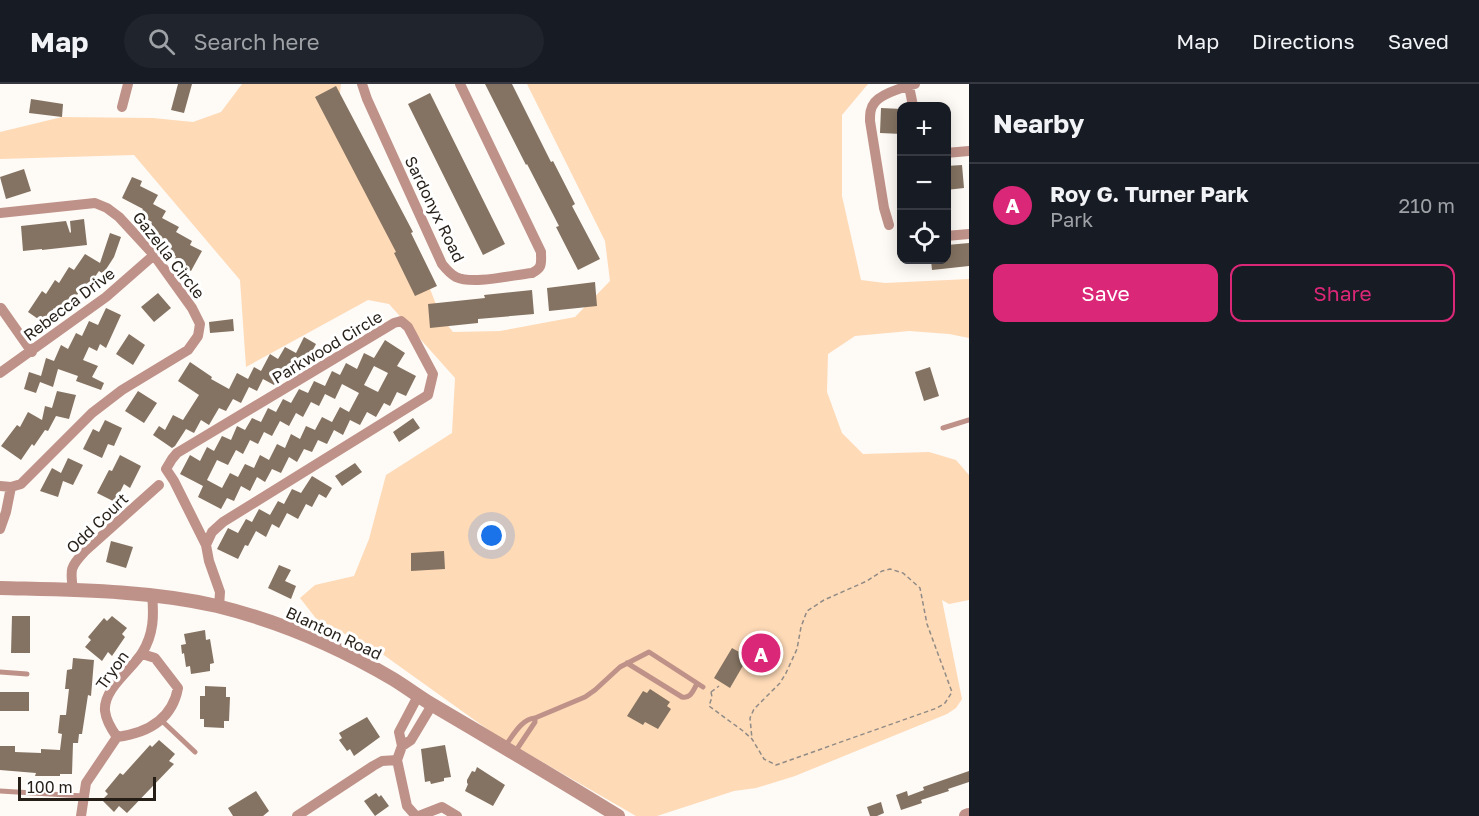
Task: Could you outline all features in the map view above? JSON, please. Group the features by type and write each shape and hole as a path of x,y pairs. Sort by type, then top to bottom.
{"street":[{"path":"122,107 128,84"},
{"name":"Sardonyx Road","path":"362,84 371,110 447,271 454,276 470,280 532,273 542,264 541,252 460,84"},
{"path":"889,225 880,186 870,112 874,103 881,98 912,85 913,102"},
{"path":"951,153 969,151"},
{"name":"Gazella Circle","path":"0,213 95,203 107,208 119,217 154,255 192,308 200,324 198,336 188,350 122,390 92,413 21,484 5,487 6,512 0,529"},
{"path":"951,236 969,234"},
{"name":"Rebecca Drive","path":"0,373 106,297 154,255"},
{"path":"1,308 32,352"},
{"name":"Parkwood Circle","path":"206,544 212,532 223,522 428,395 434,374 408,327 401,321 394,323 177,453 172,459 166,469 206,544 209,561 220,592 219,607"},
{"name":"Odd Court","path":"73,590 70,573 74,563 159,485"},
{"name":"Blanton Road","path":"0,588 152,594 219,607 276,624 355,658 394,679 417,696 618,816"},
{"path":"81,816 86,783 117,737 154,726 175,701 178,688 155,658 142,654 150,636 154,617 152,594"},
{"name":"Tryon","path":"117,737 105,712 107,698 142,654"},
{"path":"402,747 399,732 417,696"},
{"path":"432,705 411,740 402,747 397,760 407,806 417,816 442,807 457,816"},
{"path":"297,816 373,766 382,761 397,760"}],"lane":[{"path":"943,428 969,420"},
{"path":"510,750 517,730 525,721 585,697 627,663 649,652 700,686 686,698 682,698 627,663"},
{"path":"0,672 27,674"},
{"path":"510,750 536,718"},
{"path":"160,719 195,752"},
{"path":"0,790 83,796"}],"path":[{"path":"719,686 711,692 709,706 743,730 752,739 764,759 776,765 930,711 945,703 952,692 927,624 920,588 903,573 890,569 824,600 807,611 797,649 786,673 775,689 754,709 750,718 752,739"}],"shaded area":[{"path":"242,84 341,84 338,111 421,266 441,317 453,332 500,331 575,317 610,281 605,241 527,84 868,84 842,115 842,196 861,280 885,283 969,279 969,338 909,331 855,336 828,354 827,392 842,433 863,454 929,452 956,460 969,475 969,600 949,604 942,600 962,699 956,708 947,714 795,776 756,788 734,791 657,816 636,816 494,734 374,648 318,621 300,598 315,585 354,576 369,539 386,475 452,433 455,378 389,304 368,300 246,367 240,280 134,155 0,159 0,132 62,117 153,118 193,122 221,112"}],"building":[{"path":"178,84 192,84 184,113 171,110"},
{"path":"485,84 512,84 575,204 572,206 600,259 578,270 556,227 559,226"},
{"path":"336,86 413,232 411,233 437,286 415,296 394,253 396,252 315,97"},
{"path":"430,93 505,244 483,255 408,104"},
{"path":"31,99 63,104 62,117 29,113"},
{"path":"881,108 897,109 897,134 880,133"},
{"path":"962,165 964,188 951,189 951,166"},
{"path":"24,169 31,191 6,199 0,177"},
{"path":"132,177 142,181 140,186 158,195 153,204 166,211 162,218 179,227 176,232 192,241 190,245 202,251 191,271 174,261 176,256 160,248 164,240 147,231 152,222 139,215 143,209 122,198"},
{"path":"84,219 87,245 23,251 21,226 66,221 70,233 70,221"},
{"path":"110,233 121,237 114,257 103,274 99,271 88,287 84,285 73,301 70,298 60,312 54,308 44,323 28,312 42,291 46,294 55,280 59,283 69,267 74,270 85,254 100,263"},
{"path":"969,243 969,266 932,270 931,264 951,264 951,245"},
{"path":"595,282 597,306 549,311 547,288"},
{"path":"532,290 534,314 478,319 478,323 430,328 428,304"},
{"path":"158,293 171,308 154,322 141,307"},
{"path":"106,308 121,315 106,348 100,344 97,351 89,347 83,360 98,366 92,377 104,383 101,390 76,381 78,376 58,369 53,387 40,382 36,393 24,389 29,372 41,376 46,358 54,361 61,345 68,349 76,333 82,336 89,321 98,325"},
{"path":"233,319 234,331 210,333 209,322"},
{"path":"129,334 145,345 133,365 116,354"},
{"path":"304,337 316,344 305,365 296,360 290,372 283,369 274,385 263,379 257,391 249,387 241,403 233,399 226,411 219,408 209,425 201,420 194,433 186,429 172,448 153,435 159,426 165,430 173,415 183,420 199,395 178,381 190,362 212,377 211,379 229,389 237,373 248,379 254,367 261,371 270,354 278,359 285,347 296,353"},
{"path":"385,340 405,353 397,366 416,376 406,396 397,392 390,406 384,403 376,417 367,412 360,425 350,420 343,435 334,430 327,444 318,440 312,452 304,449 297,462 289,457 281,473 272,469 265,482 257,477 250,491 241,486 234,501 227,498 221,509 198,497 203,486 180,474 190,455 200,461 207,447 214,451 222,436 231,440 237,426 245,430 252,418 261,422 268,408 276,412 283,399 291,403 299,389 308,393 314,381 325,386 332,371 340,375 346,363 357,369 364,353 374,358","holes":["374,366 388,373 378,392 364,385","342,384 359,393 349,412 340,407 332,422 322,417 315,430 306,426 300,439 291,434 285,448 277,444 269,460 260,455 254,468 245,464 238,477 230,473 222,488 207,480 217,460 228,465 236,450 243,454 250,440 258,444 264,432 272,436 280,421 289,426 296,413 303,417 311,402 319,406 325,394 335,399"]},
{"path":"930,367 939,396 924,401 915,372"},
{"path":"57,391 76,395 69,419 56,416 48,431 45,430 21,460 1,446 17,425 20,427 28,412 42,420 45,406 52,408"},
{"path":"138,391 157,403 144,423 125,411"},
{"path":"413,418 420,428 399,442 393,432"},
{"path":"105,420 122,428 114,446 108,444 102,458 83,449 93,429 99,432"},
{"path":"120,455 141,466 130,488 124,484 115,502 97,493"},
{"path":"68,458 83,465 73,485 63,481 58,497 40,491 52,468 61,473"},
{"path":"355,463 362,472 342,486 335,476"},
{"path":"312,476 332,488 326,498 319,494 312,507 306,504 298,519 287,513 279,528 272,524 266,537 256,531 238,559 217,549 228,528 238,533 246,519 252,522 259,509 270,515 278,501 284,504 292,489 301,493"},
{"path":"111,541 133,547 126,568 106,562"},
{"path":"444,551 445,569 411,571 411,553"},
{"path":"279,565 291,570 285,581 296,586 291,599 268,588"},
{"path":"12,616 30,616 30,653 11,653"},
{"path":"112,616 127,628 122,634 125,637 112,656 108,652 102,661 85,647 91,640 88,637 104,618 107,621"},
{"path":"205,630 206,640 210,639 214,663 210,664 210,671 191,674 190,666 186,667 184,653 182,654 181,645 186,644 184,634"},
{"path":"732,648 748,657 730,688 714,678"},
{"path":"73,658 94,660 91,696 88,695 82,734 79,734 78,743 73,743 72,774 35,776 36,773 0,770 0,746 15,746 15,752 41,753 41,749 60,750 62,734 58,733 60,715 66,715 69,689 65,689 67,670 72,669"},
{"path":"205,686 226,687 226,697 230,697 229,721 224,721 224,728 204,727 204,719 200,719 200,696 205,696"},
{"path":"650,689 670,702 667,706 671,709 658,729 645,722 643,725 627,716 643,691 647,693"},
{"path":"0,692 29,692 29,711 0,711"},
{"path":"367,717 380,737 354,756 350,749 347,751 339,740 342,738 339,733"},
{"path":"159,740 175,754 169,761 174,764 127,813 119,806 114,812 102,800 108,794 105,791 120,773 123,775 150,745 152,747"},
{"path":"445,745 451,777 431,784 430,781 425,782 421,749"},
{"path":"477,767 505,785 493,806 465,791 467,780"},
{"path":"969,771 969,782 901,810 896,795 907,791 908,796 924,790 923,787"},
{"path":"256,791 269,811 263,816 233,816 228,808"},
{"path":"376,793 379,797 381,795 389,806 375,816 364,801"},
{"path":"881,802 884,813 870,816 867,807"}],"place":[{"name":"Roy G. Turner Park","path":"761,653"}]}
